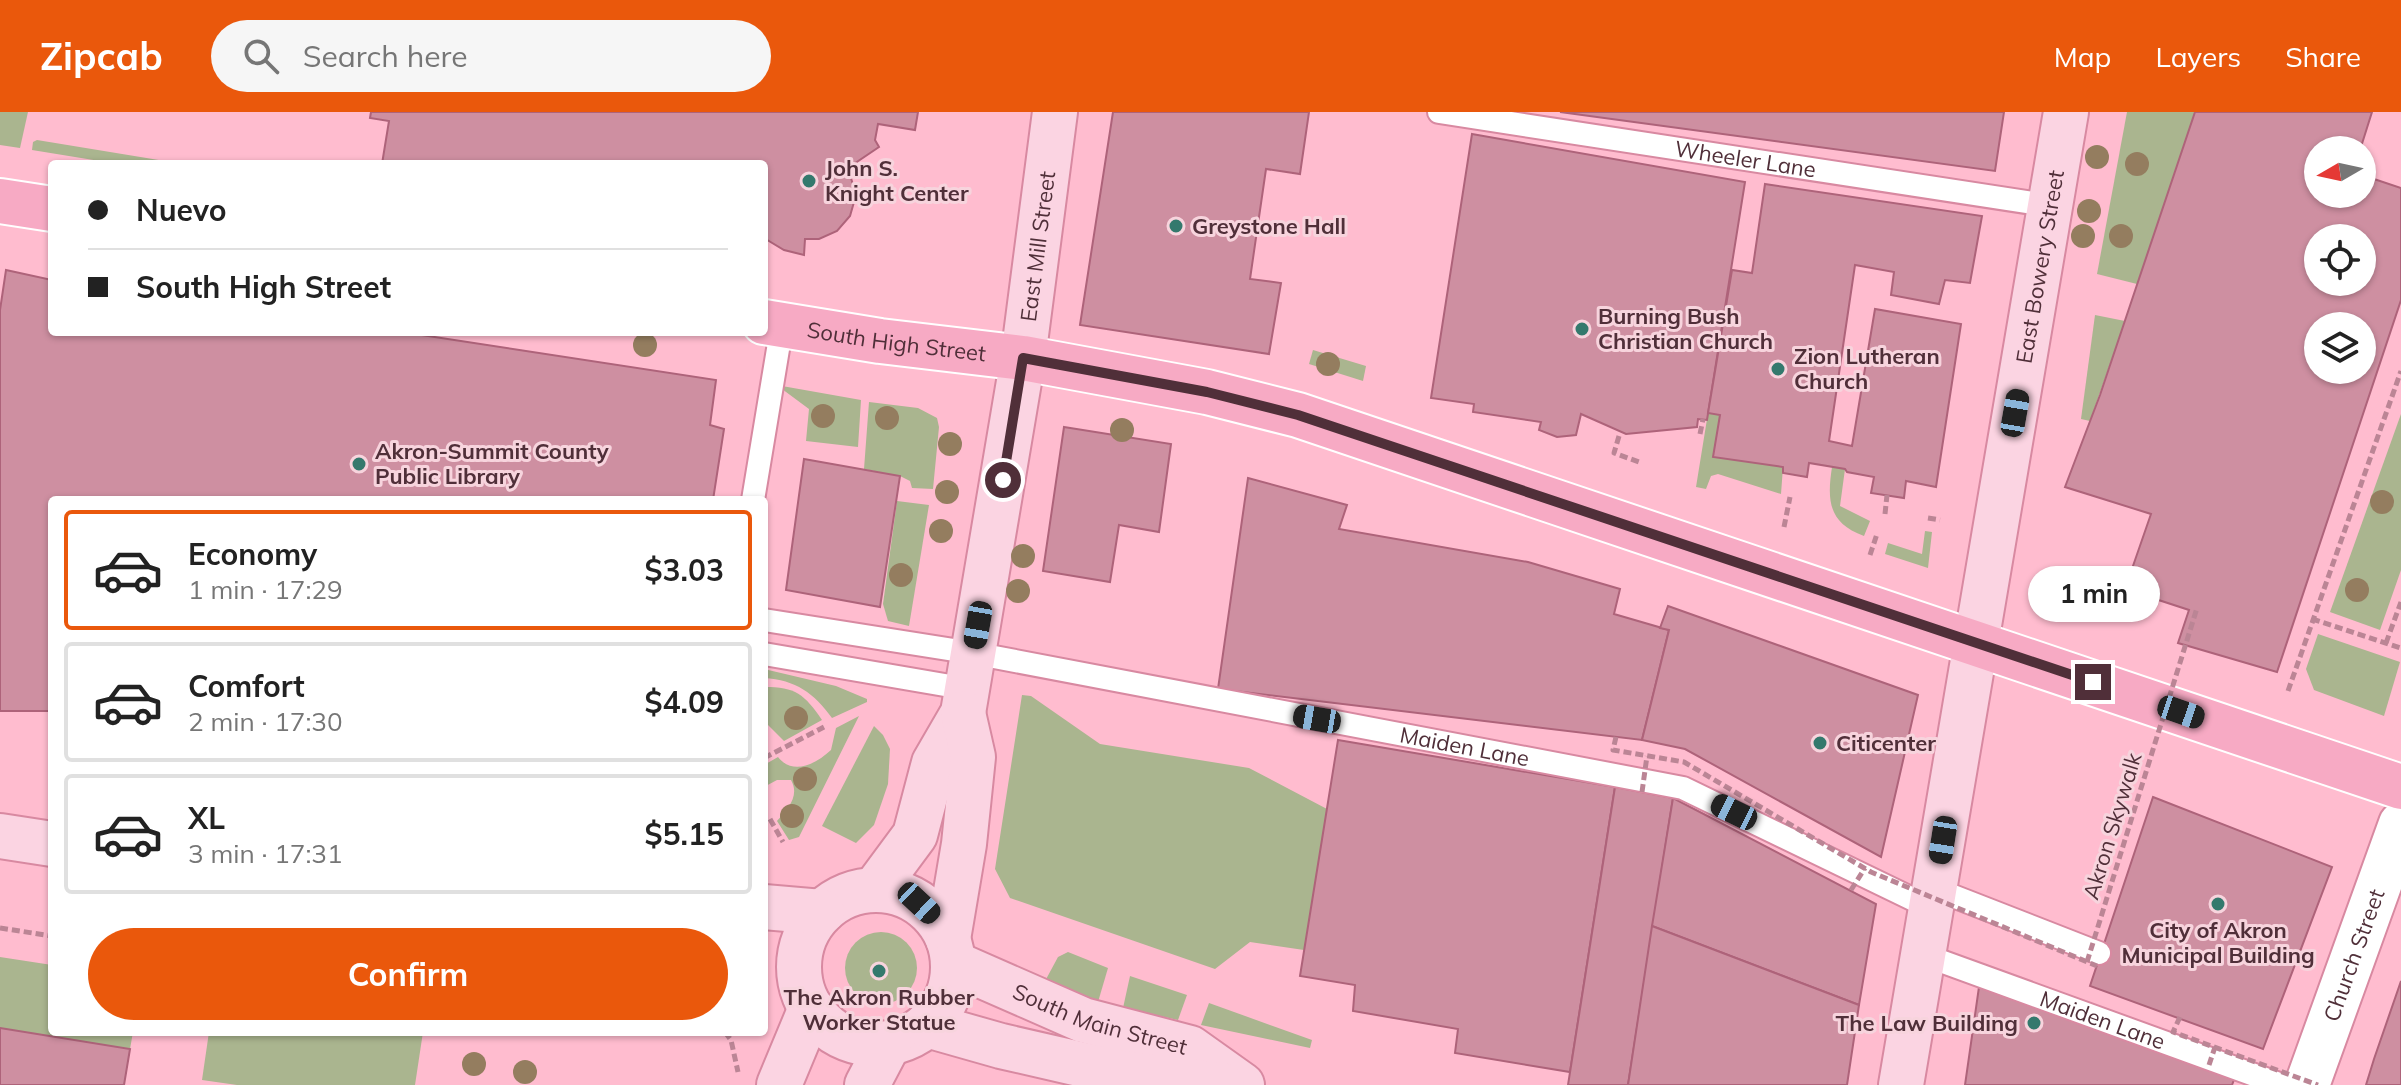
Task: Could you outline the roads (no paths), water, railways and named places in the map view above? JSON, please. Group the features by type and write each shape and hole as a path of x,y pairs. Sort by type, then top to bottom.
{"main road":[{"path":"0,201 48,208"},
{"name":"South High Street","path":"773,324 880,341 1023,358 1207,392 1298,415 2401,787"}],"street":[{"name":"East Mill Street","path":"950,951 973,757 968,685 1023,358 1055,112"},
{"name":"East Bowery Street","path":"1901,1085 2066,112"},
{"name":"East Mill Street","path":"875,889 915,835 934,763 968,685"},
{"name":"Church Street","path":"2307,1085 2401,824"},
{"path":"0,836 48,843"},
{"path":"779,1085 792,987 807,932 822,912 837,900 856,892 875,889 898,892 919,903 937,919 950,951 951,986 941,1008 908,1034 867,1085"},
{"path":"768,907 822,912"},
{"name":"South Main Street","path":"950,951 1083,1020 1190,1048 1242,1085"},
{"path":"792,987 825,1025 845,1037 866,1043 908,1034"},
{"name":"South Main Street","path":"908,1034 1001,1046 1114,1072 1222,1085"}],"lane":[{"name":"Wheeler Lane","path":"1439,112 2052,206"},
{"path":"753,496 773,324"},
{"path":"768,621 968,685"},
{"path":"768,655 968,685"},
{"name":"Maiden Lane","path":"968,685 1683,788 1934,899 2094,960"},
{"name":"Maiden Lane","path":"1924,955 2282,1085"}],"place":[{"name":"John S. Knight Center","path":"809,181"},
{"name":"Greystone Hall","path":"1176,226"},
{"name":"Burning Bush Christian Church","path":"1582,329"},
{"name":"Zion Lutheran Church","path":"1778,369"},
{"name":"Akron-Summit County Public Library","path":"359,464"},
{"name":"Citicenter","path":"1820,743"},
{"name":"City of Akron Municipal Building","path":"2218,904"},
{"name":"The Akron Rubber Worker Statue","path":"879,971"},
{"name":"The Law Building","path":"2034,1023"}]}
